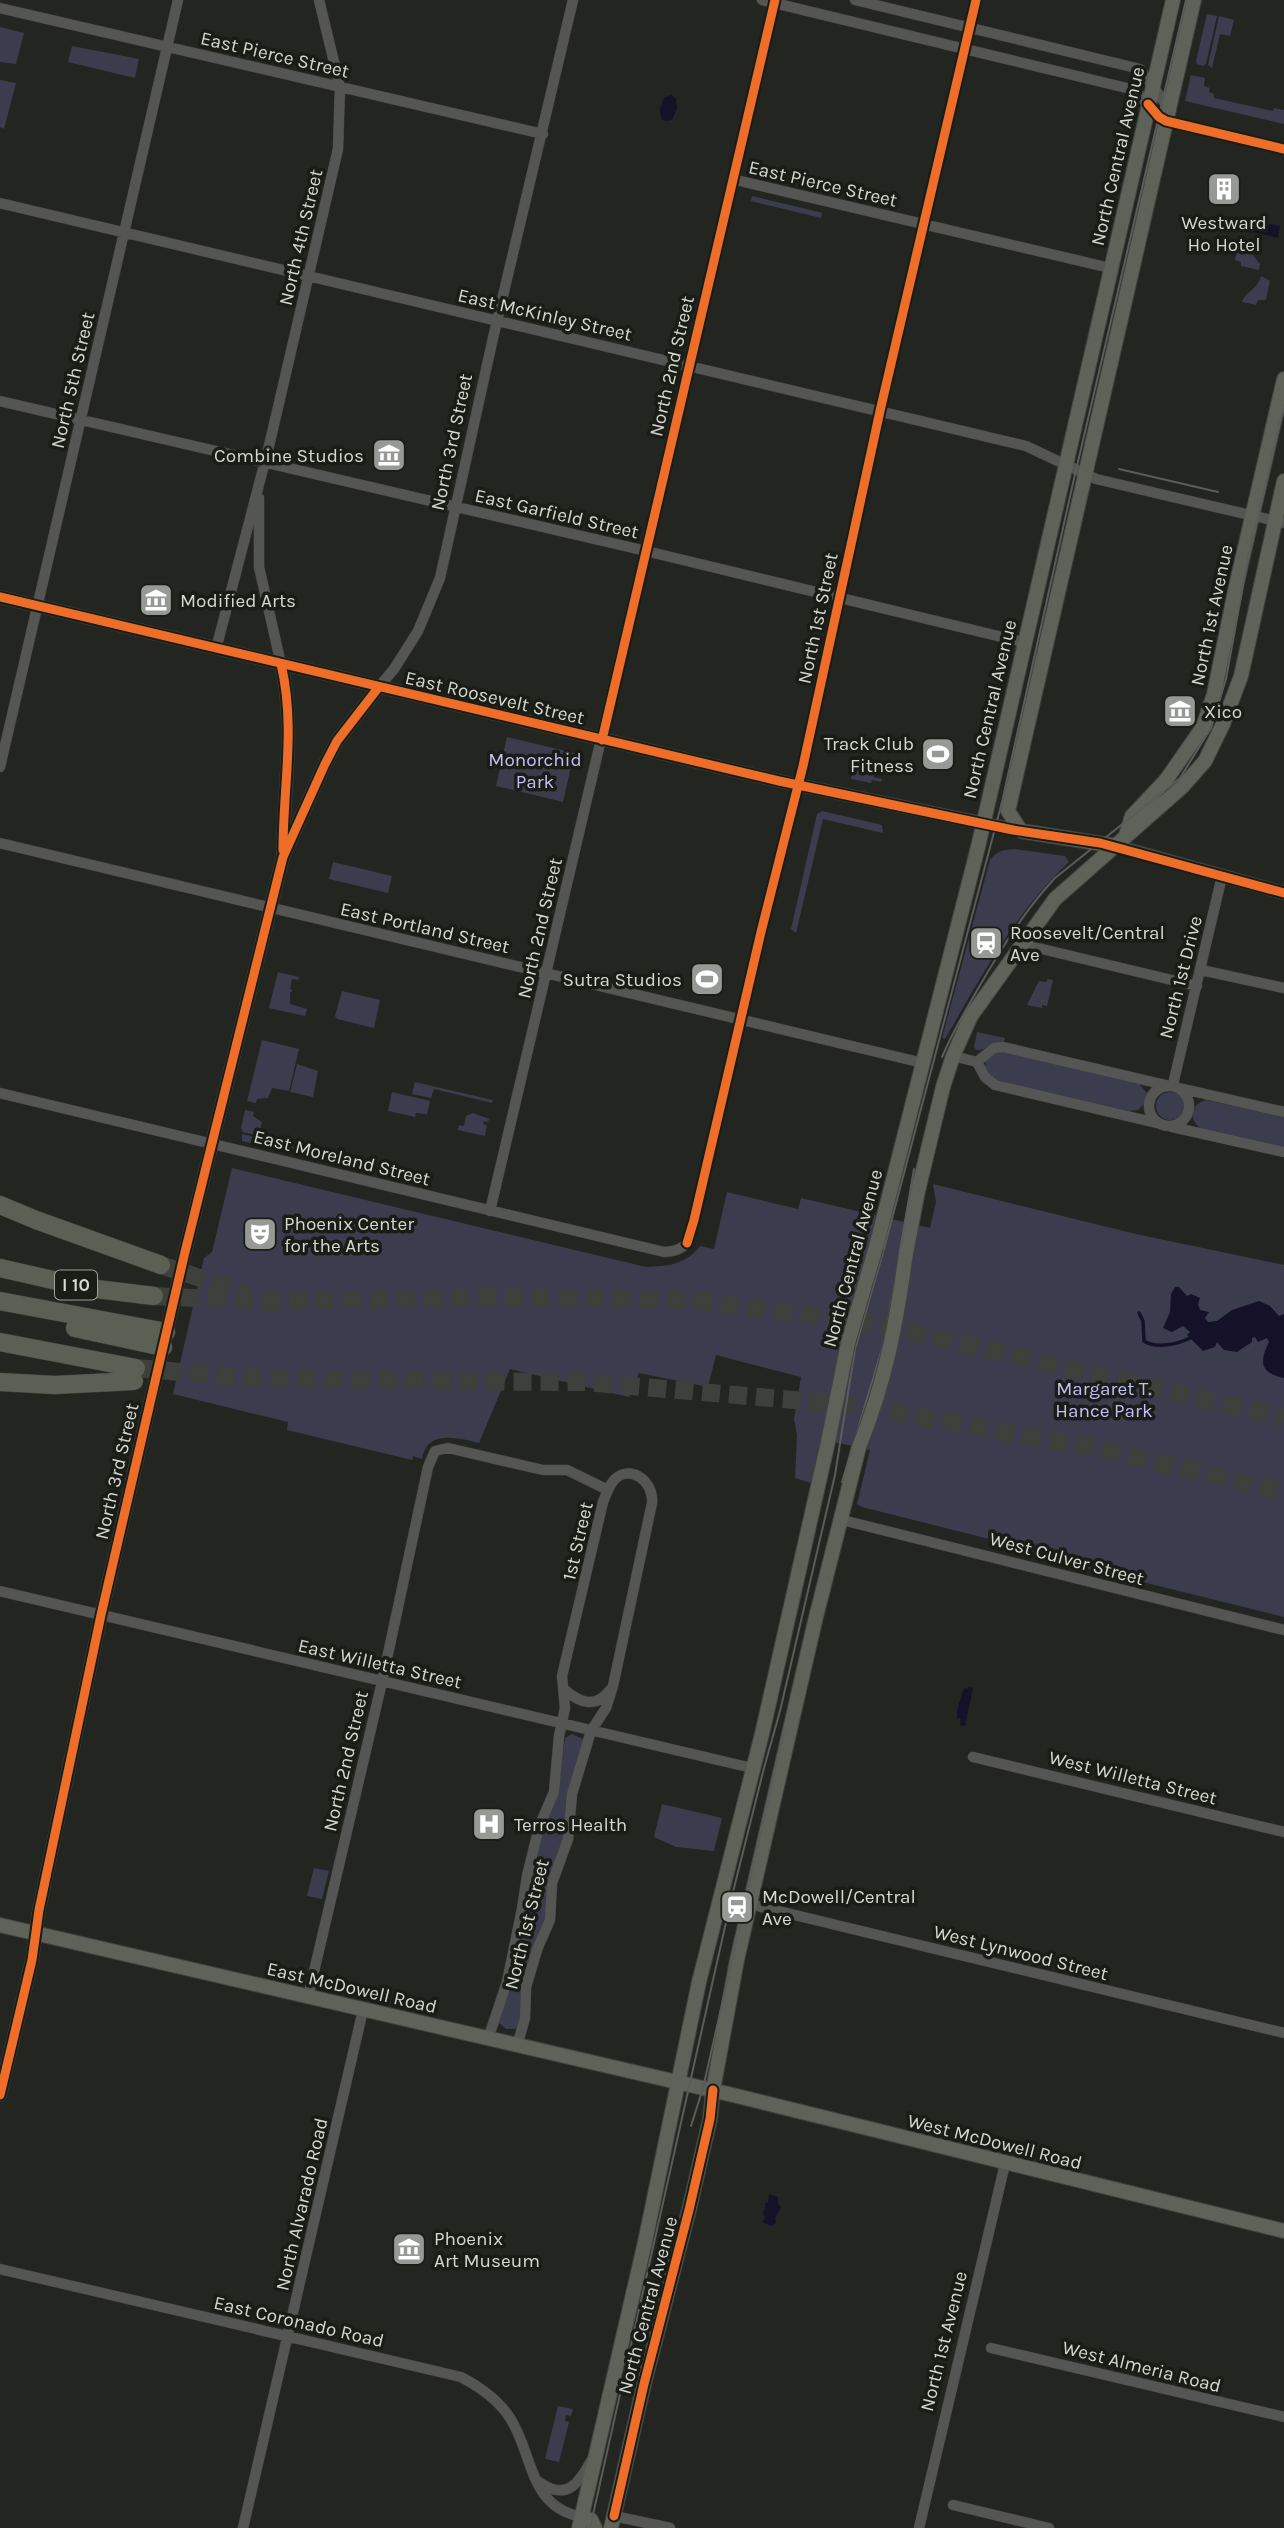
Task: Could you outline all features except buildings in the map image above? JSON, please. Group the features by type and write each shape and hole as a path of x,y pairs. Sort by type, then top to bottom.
{"highway":[{"path":"0,1205 161,1265"},
{"name":"I 10","path":"0,1268 88,1287 154,1296"},
{"path":"0,1301 164,1340"},
{"path":"0,1311 164,1340"},
{"path":"0,1342 135,1375 55,1385 0,1382"}],"main road":[{"name":"North Central Avenue","path":"1021,831 1012,821 1008,811 1009,803 1066,560 1075,471 1111,268 1173,0"},
{"name":"North Central Avenue","path":"580,2523 645,2242 716,1908 768,1708 848,1343 876,1247 923,1063 983,824 1024,642 1075,471 1194,0"},
{"name":"North 1st Avenue","path":"1121,841 1132,816 1166,780 1203,727 1214,694 1284,379"},
{"name":"North 1st Avenue","path":"1121,841 1182,787 1205,761 1223,724 1241,676 1279,522 1284,481"},
{"path":"1016,680 1025,666 1035,630 1066,560"},
{"path":"1021,831 1121,841"},
{"name":"North Central Avenue","path":"612,2522 644,2384 687,2222 710,2119 731,1988 815,1621 859,1447 884,1380 920,1182 943,1087 971,1016 1021,944 1055,899 1121,841"},
{"name":"East McDowell Road","path":"0,1925 696,2087"},
{"name":"West McDowell Road","path":"696,2087 1284,2231"},
{"path":"580,2523 591,2520 595,2528"}],"street":[{"name":"North 5th Street","path":"0,767 178,0"},
{"name":"North 4th Street","path":"216,649 310,276 338,149 340,87 318,0"},
{"name":"North 3rd Street","path":"0,2095 32,1960 34,1933 101,1615 164,1340 283,857 331,752 407,651 429,608 440,578 573,0"},
{"path":"762,0 1135,90 1148,104 1167,114 1284,149"},
{"path":"855,0 1140,69 1153,86 1167,114"},
{"name":"North 1st Street","path":"676,1251 689,1239 798,785 880,411 976,0"},
{"name":"North 2nd Street","path":"491,1210 775,2"},
{"name":"East Pierce Street","path":"0,8 543,134"},
{"name":"East Pierce Street","path":"732,179 1111,268"},
{"name":"East McKinley Street","path":"0,203 1026,446 1075,471 1279,522"},
{"name":"East Garfield Street","path":"0,401 1024,642"},
{"name":"North 4th Street","path":"260,480 258,557 261,582 281,664"},
{"name":"East Roosevelt Street","path":"0,597 798,785 1021,831"},
{"name":"North 3rd Street","path":"281,664 287,687 289,731 288,786 283,812 283,857"},
{"path":"1121,841 1222,876 1284,892"},
{"name":"East Portland Street","path":"0,844 923,1063"},
{"name":"North 1st Drive","path":"1174,1086 1222,876"},
{"path":"1021,944 1197,986"},
{"path":"1200,970 1284,988"},
{"path":"977,1062 993,1048 1003,1047 1284,1112"},
{"path":"953,1056 977,1062 985,1077 995,1085 1284,1152"},
{"path":"1174,1086 1187,1097 1189,1110 1181,1122 1165,1125 1151,1115 1150,1101 1157,1090 1174,1086"},
{"name":"East Moreland Street","path":"0,1093 664,1252 676,1251"},
{"name":"North 2nd Street","path":"308,1997 382,1682 428,1467 435,1451 448,1448 543,1469 567,1470 608,1490"},
{"name":"1st Street","path":"561,1723 565,1708 562,1676 608,1490 620,1476 636,1475 649,1483 653,1496 613,1686 606,1708 591,1731"},
{"name":"West Culver Street","path":"842,1520 1284,1630"},
{"name":"East Willetta Street","path":"0,1591 752,1768"},
{"path":"564,1689 573,1698 587,1703 597,1702 605,1697 613,1686"},
{"name":"North 1st Street","path":"488,2039 507,1982 539,1827 554,1792 561,1723"},
{"name":"North 1st Street","path":"517,2046 525,2018 526,1987 538,1947 550,1920 552,1883 568,1839 572,1794 591,1731"},
{"name":"West Willetta Street","path":"973,1757 1284,1832"},
{"name":"West Lynwood Street","path":"749,1904 1284,2034"},
{"name":"North Alvarado Road","path":"243,2528 363,2010"},
{"name":"North 1st Avenue","path":"919,2528 1005,2164"},
{"name":"East Coronado Road","path":"0,2269 461,2377 479,2386 497,2402 510,2418 535,2480 545,2497 580,2523"},
{"name":"West Almeria Road","path":"991,2348 1284,2417"},
{"path":"535,2480 555,2491 568,2489 582,2478 598,2448"},
{"path":"953,2505 1049,2528"},
{"path":"612,2522 670,2528"}],"green space":[{"path":"1207,14 1217,16 1206,64 1203,66 1196,61"},
{"path":"1219,16 1234,20 1230,36 1220,34 1212,68 1208,65"},
{"path":"0,27 24,33 16,64 0,62"},
{"path":"72,46 139,59 135,78 68,62"},
{"path":"1191,75 1205,78 1204,86 1210,88 1209,92 1214,94 1214,98 1273,111 1274,108 1284,110 1284,124 1185,101"},
{"path":"0,80 16,83 4,129 0,127"},
{"path":"752,196 819,212 822,213 821,218 751,201"},
{"path":"1240,237 1260,264 1259,270 1241,266 1241,262 1235,260"},
{"path":"1261,276 1270,281 1266,300 1258,300 1256,305 1242,302 1257,284"},
{"name":"Monorchid Park","path":"507,737 574,753 563,802 496,786"},
{"path":"863,766 876,769 874,777 882,779 881,782 851,779 853,767 856,771"},
{"path":"822,811 882,825 883,833 823,819 796,933 791,929 817,814"},
{"path":"1015,849 1065,856 1069,862 1016,923 945,1039 942,1038 990,860 998,852"},
{"path":"333,862 392,876 388,893 329,879"},
{"path":"278,972 299,977 298,980 292,979 290,1004 307,1009 305,1016 269,1008"},
{"path":"1048,979 1053,980 1047,1006 1042,1005 1042,1008 1027,1005 1039,981 1046,982"},
{"path":"342,991 380,1000 374,1028 337,1019 335,1016"},
{"path":"977,1032 1005,1038 1004,1042 976,1050 974,1047"},
{"path":"262,1040 299,1049 289,1091 272,1088 268,1098 257,1099 256,1103 247,1101"},
{"path":"1000,1050 1139,1084 1147,1093 1147,1101 1138,1110 1129,1111 995,1080 988,1076 985,1067 989,1057"},
{"path":"297,1064 318,1071 313,1097 290,1092"},
{"path":"415,1082 493,1100 492,1103 434,1089 431,1098 412,1094"},
{"path":"392,1092 430,1101 427,1114 416,1113 415,1117 388,1111"},
{"path":"1170,1092 1180,1096 1184,1106 1180,1116 1170,1120 1160,1116 1156,1106 1160,1096"},
{"path":"1206,1100 1284,1117 1284,1147 1200,1128 1194,1120 1193,1112 1197,1105"},
{"path":"245,1110 254,1112 253,1116 262,1122 259,1136 243,1132 241,1128"},
{"path":"473,1113 489,1119 483,1124 487,1125 485,1136 458,1130 459,1125 464,1126 466,1116"},
{"path":"242,1134 305,1149 304,1156 242,1141"},
{"name":"Margaret T. Hance Park","path":"232,1168 646,1267 682,1261 700,1246 714,1249 727,1192 798,1209 801,1198 930,1228 936,1202 933,1184 1136,1234 1284,1265 1284,1617 1058,1561 1007,1547 997,1541 862,1507 857,1504 870,1450 821,1439 811,1483 795,1478 797,1435 794,1419 801,1377 716,1355 708,1387 639,1373 629,1397 510,1369 479,1443 453,1438 437,1439 425,1449 422,1459 413,1456 412,1460 287,1430 288,1422 173,1394 204,1258 212,1252"},
{"path":"572,1734 585,1740 521,2024 516,2029 506,2029 499,2023 498,2015 510,1991 530,1902 529,1883 542,1827 556,1795 565,1738"},
{"path":"662,1804 722,1818 714,1851 676,1847 654,1837"},
{"path":"314,1868 329,1871 322,1899 307,1896"},
{"path":"558,2406 573,2409 571,2416 566,2415 565,2421 569,2422 559,2462 545,2459"}],"shaded area":[{"path":"671,95 676,98 677,108 672,120 666,121 661,119 660,109 664,98"},
{"path":"1256,221 1280,226 1278,238 1253,232"},
{"path":"1175,1287 1179,1287 1187,1296 1191,1294 1200,1298 1200,1310 1209,1312 1205,1318 1208,1322 1217,1321 1232,1310 1259,1301 1270,1306 1279,1316 1284,1314 1284,1378 1270,1373 1264,1366 1264,1355 1269,1342 1267,1338 1258,1342 1255,1337 1252,1338 1252,1342 1237,1352 1224,1350 1217,1342 1215,1347 1203,1351 1187,1335 1190,1332 1183,1326 1172,1332 1163,1328 1170,1312 1171,1294"},
{"path":"964,1688 973,1688 965,1726 960,1725 961,1719 957,1718 957,1710"},
{"path":"769,2194 778,2197 781,2207 775,2218 776,2223 771,2226 762,2222 766,2216 763,2215"}],"waterway":[{"path":"1139,1313 1143,1321 1144,1341 1167,1345 1190,1338"}],"tunnel":[{"path":"161,1265 248,1294"},
{"path":"154,1296 271,1302 490,1297 691,1300 872,1323 1284,1418"},
{"path":"136,1368 239,1377 352,1381 584,1382 853,1405 1091,1447 1284,1492"}],"tram line":[{"path":"590,2528 731,1900 780,1711 835,1475 855,1349 1002,802 1073,483 1186,0"},
{"path":"942,1057 957,1025 993,964 1043,891 1055,878 1180,778 1211,728 1226,679 1248,558 1284,405"},
{"path":"1119,469 1218,492"},
{"path":"842,1482 885,1339 914,1169"},
{"path":"691,2126 703,2088 784,1731"}],"cycle path":[{"path":"602,740 775,0"},
{"path":"687,1243 803,766 880,411 976,0"},
{"path":"1148,104 1166,121 1284,149"},
{"path":"0,597 779,781 1013,830 1100,843 1284,893"},
{"path":"281,664 288,711 283,850"},
{"path":"0,2095 32,1960 39,1910 101,1615 185,1252 283,857 337,741 378,688"},
{"path":"614,2516 644,2384 689,2210 710,2119 713,2090"}],"place":[{"name":"Westward Ho Hotel","path":"1224,189"},
{"name":"Combine Studios","path":"389,455"},
{"name":"Modified Arts","path":"156,600"},
{"name":"Xico","path":"1180,711"},
{"name":"Track Club Fitness","path":"938,754"},
{"name":"Roosevelt/Central Ave","path":"986,943"},
{"name":"Sutra Studios","path":"707,979"},
{"name":"Phoenix Center for the Arts","path":"260,1234"},
{"name":"Terros Health","path":"489,1824"},
{"name":"McDowell/Central Ave","path":"737,1907"},
{"name":"Phoenix Art Museum","path":"409,2249"}]}
